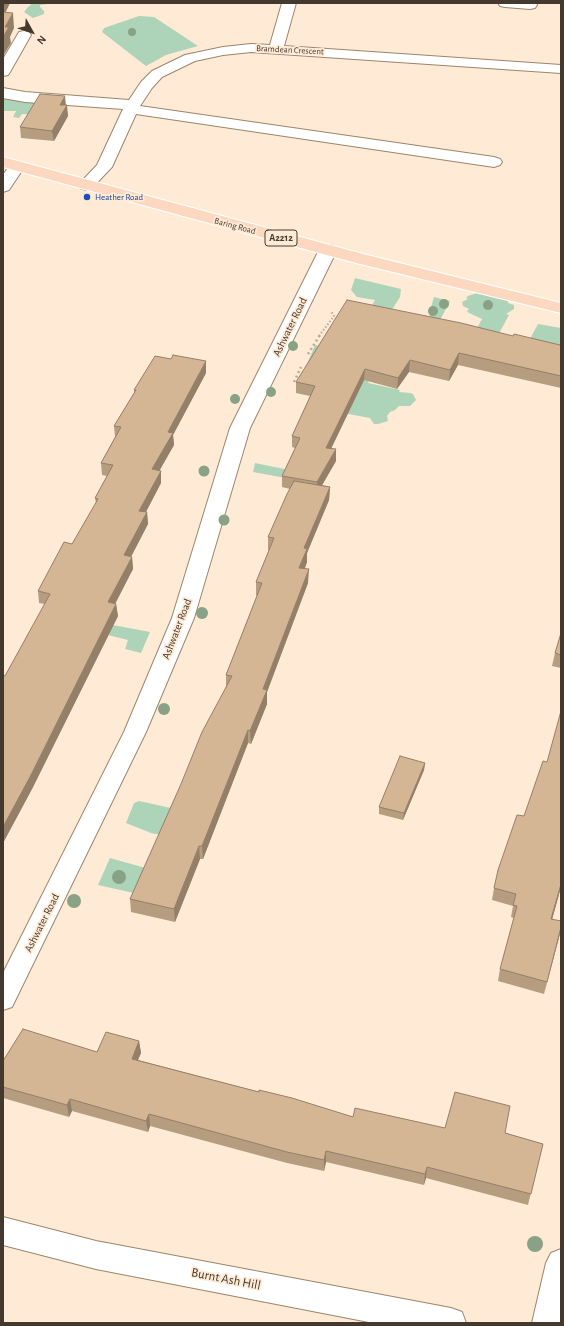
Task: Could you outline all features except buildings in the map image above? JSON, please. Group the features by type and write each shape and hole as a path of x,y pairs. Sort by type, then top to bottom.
{"main road":[{"name":"Baring Road","path":"10,164 328,250 561,308"}],"street":[{"path":"276,49 289,3"},
{"path":"505,3 530,5"},
{"path":"3,72 24,35"},
{"name":"Bramdean Crescent","path":"86,185 104,167 132,107 146,85 157,74 190,58 223,51 251,48 561,69"},
{"path":"3,93 25,97 132,107 494,162"},
{"path":"3,187 10,164"},
{"name":"Ashwater Road","path":"3,999 81,844 135,732 183,618 238,436 267,371 328,250"},
{"name":"Burnt Ash Hill","path":"3,1231 96,1255 451,1323"},
{"path":"547,1323 561,1262"}],"path":[{"path":"305,360 315,341 334,316 331,311"},
{"path":"291,387 302,366"}],"green space":[{"path":"29,3 55,3 40,5 44,11 44,14 33,18 24,12 31,5"},
{"path":"139,16 154,17 198,46 166,55 146,66 102,32 104,28"},
{"path":"3,95 41,101 35,114 22,114 19,118 13,117 16,111 3,111"},
{"path":"355,278 401,289 400,297 388,316 369,311 375,300 357,297 351,290"},
{"path":"480,292 508,299 508,303 514,305 514,309 506,314 509,315 497,337 474,334 482,319 469,313 467,311 469,309 463,306 462,302 468,299 466,298 468,296"},
{"path":"434,297 450,301 436,328 429,314"},
{"path":"538,324 561,328 561,353 531,340 531,337"},
{"path":"315,345 325,347 374,372 368,383 400,390 399,392 413,394 416,400 410,406 399,406 387,416 388,421 378,424 374,424 370,418 316,408 303,374"},
{"path":"255,463 289,470 286,478 253,472"},
{"path":"113,625 150,632 141,653 125,649 128,640 108,635"},
{"path":"139,801 171,808 162,835 151,833 126,823 134,803"},
{"path":"110,858 149,869 138,894 98,885"}],"place":[{"name":"Heather Road","path":"87,197"}]}
